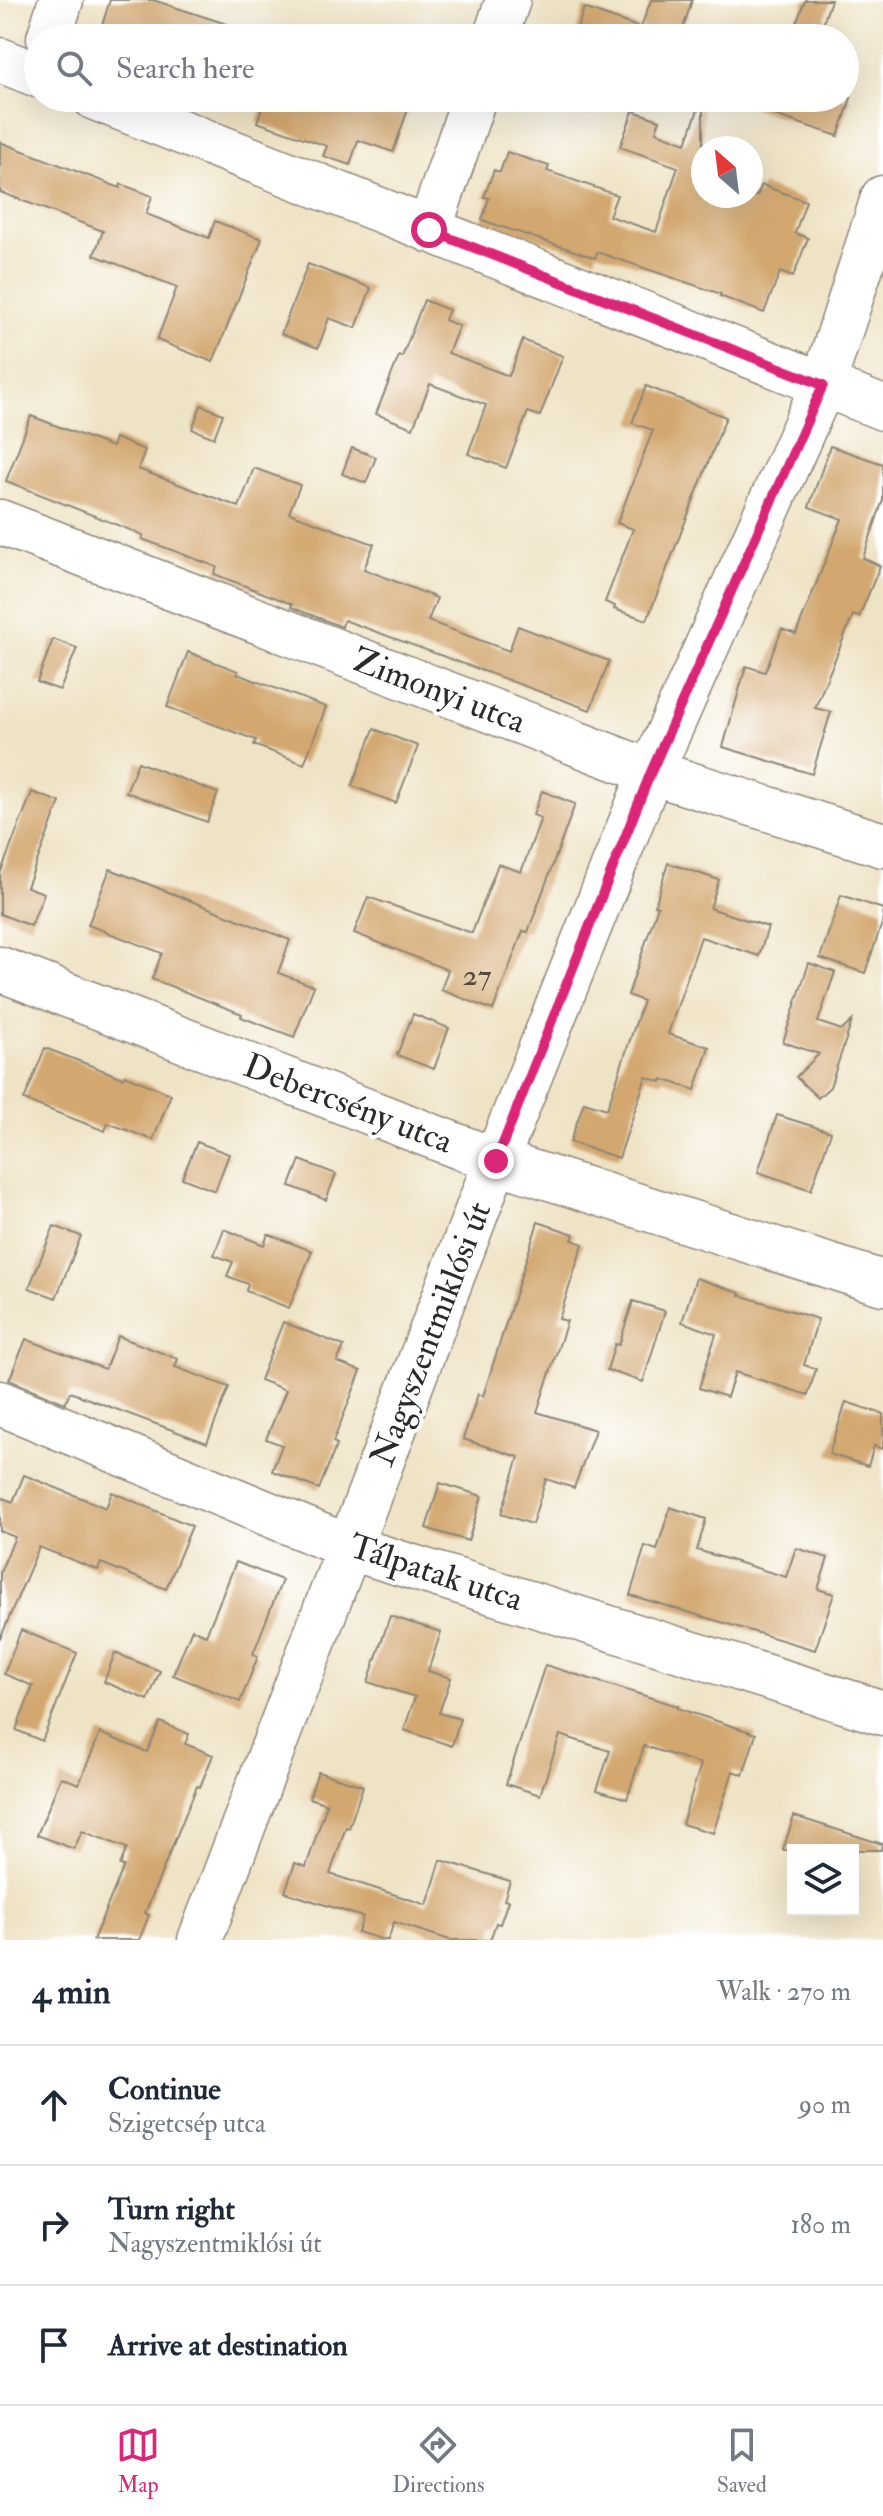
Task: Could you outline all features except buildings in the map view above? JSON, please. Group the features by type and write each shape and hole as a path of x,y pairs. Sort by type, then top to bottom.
{"street":[{"path":"50,24 61,0"},
{"path":"500,24 508,0"},
{"path":"130,112 883,408"},
{"path":"429,230 469,112"},
{"name":"Nagyszentmiklósi út","path":"207,1938 496,1161 651,772 823,385 883,198"},
{"name":"Zimonyi utca","path":"0,522 651,772 883,845"},
{"name":"Debercsény utca","path":"0,969 496,1161 883,1283"},
{"name":"Tálpatak utca","path":"0,1403 351,1548 883,1713"}],"route":[{"path":"429,230 823,385 651,772 496,1161"}]}
